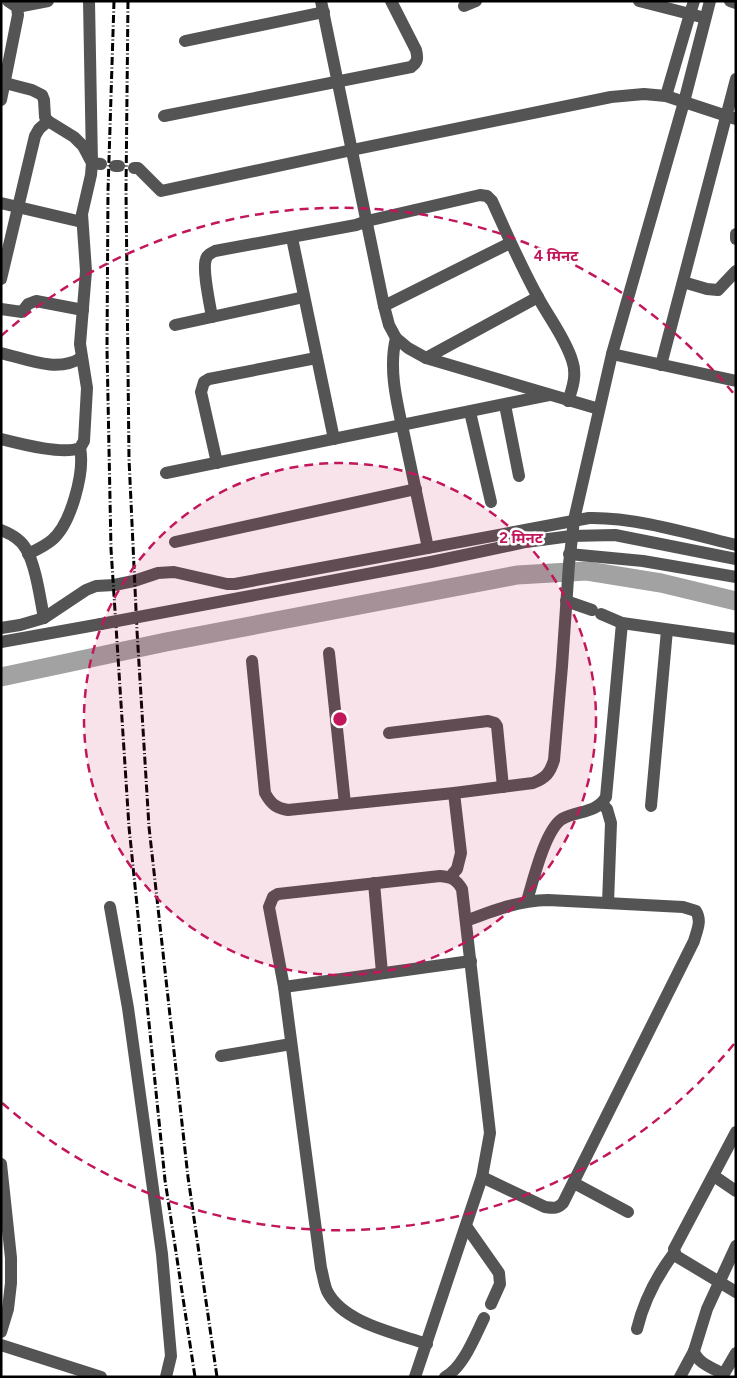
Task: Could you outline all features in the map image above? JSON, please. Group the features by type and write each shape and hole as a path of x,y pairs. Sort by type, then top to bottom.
{"street":[{"path":"1,100 18,15 12,4 48,1"},
{"path":"28,554 53,540 60,532 79,485 82,470 80,448 84,440 87,388 80,344 86,272 82,214 91,174 96,163 89,1"},
{"path":"164,116 411,67 416,64 418,58 416,50 391,1"},
{"path":"639,1 705,18"},
{"path":"666,96 694,1"},
{"path":"252,661 264,783 270,802 278,808 288,810 533,783 543,780 550,773 555,751 569,559 574,520 612,354 684,102 710,1"},
{"path":"730,1 736,3"},
{"path":"185,41 322,6 384,306 389,325 396,338 408,348 426,358 599,409"},
{"path":"661,365 730,118 736,79"},
{"path":"5,83 32,90 42,95 45,116 48,121 74,138 96,163"},
{"path":"134,168 138,168 161,191 611,97 644,94 666,96 730,118"},
{"path":"1,279 17,207 38,129 48,121"},
{"path":"212,317 204,268 205,260 215,251 292,238 356,225 480,195 487,196 492,201 510,243 573,360 574,382 568,401"},
{"path":"1,203 82,222"},
{"path":"736,234 736,239"},
{"path":"292,238 334,439"},
{"path":"384,306 510,243"},
{"path":"683,282 707,290 718,290 736,271"},
{"path":"175,325 304,297"},
{"path":"426,358 538,297"},
{"path":"1,309 22,312 28,304 36,301 83,310"},
{"path":"396,338 392,369 428,548"},
{"path":"1,352 46,364 67,364 82,358"},
{"path":"612,354 736,381"},
{"path":"217,463 201,392 204,382 208,379 316,358"},
{"path":"166,473 549,395"},
{"path":"505,404 519,476"},
{"path":"470,412 491,502"},
{"path":"1,438 54,449 73,451 80,448"},
{"path":"175,542 416,489"},
{"path":"1,628 44,618 86,590 96,586 114,586 158,573 174,572 227,584 235,584 574,520 610,517 736,545"},
{"path":"1,530 17,538 25,547 44,618"},
{"path":"1,642 432,562 526,542 570,536 616,534 736,558"},
{"path":"569,559 643,561 736,578"},
{"path":"566,601 622,623 736,639"},
{"path":"527,901 546,842 554,827 562,819 602,804 606,797 622,623"},
{"path":"651,806 667,630"},
{"path":"329,653 346,804"},
{"path":"388,733 492,722 497,726 503,786"},
{"path":"450,877 457,869 462,853 454,793"},
{"path":"602,804 607,809 611,823 608,903"},
{"path":"415,1377 482,1177 490,1133 462,889 457,881 450,877 440,876 278,894 273,897 269,907 284,987 321,1268 327,1290 341,1309 358,1320 426,1344"},
{"path":"374,883 382,973"},
{"path":"466,921 527,901 548,900 691,909 696,911 699,917 699,926 694,941 563,1203 559,1207 545,1207 482,1177"},
{"path":"110,907 128,1008 162,1254 171,1356 166,1377"},
{"path":"284,987 471,960"},
{"path":"221,1056 291,1044"},
{"path":"637,1329 647,1297 674,1253 674,1249 736,1132"},
{"path":"1,1164 4,1227 11,1258 12,1284 8,1309 1,1332"},
{"path":"714,1176 736,1191"},
{"path":"574,1183 628,1212"},
{"path":"466,1226 499,1273 500,1284 491,1304"},
{"path":"680,1377 694,1351 706,1309 736,1246"},
{"path":"674,1253 736,1292"},
{"path":"445,1377 454,1371 461,1362 484,1318"},
{"path":"1,1345 102,1377"},
{"path":"694,1351 695,1357 722,1375 736,1353"}],"waterway":[{"path":"1,677 166,642 517,575 587,571 661,583 736,601"}],"railway":[{"path":"114,1 108,191 107,349 111,549 129,827 165,1180 195,1377"},
{"path":"128,1 126,190 129,459 149,827 188,1177 217,1377"}]}
